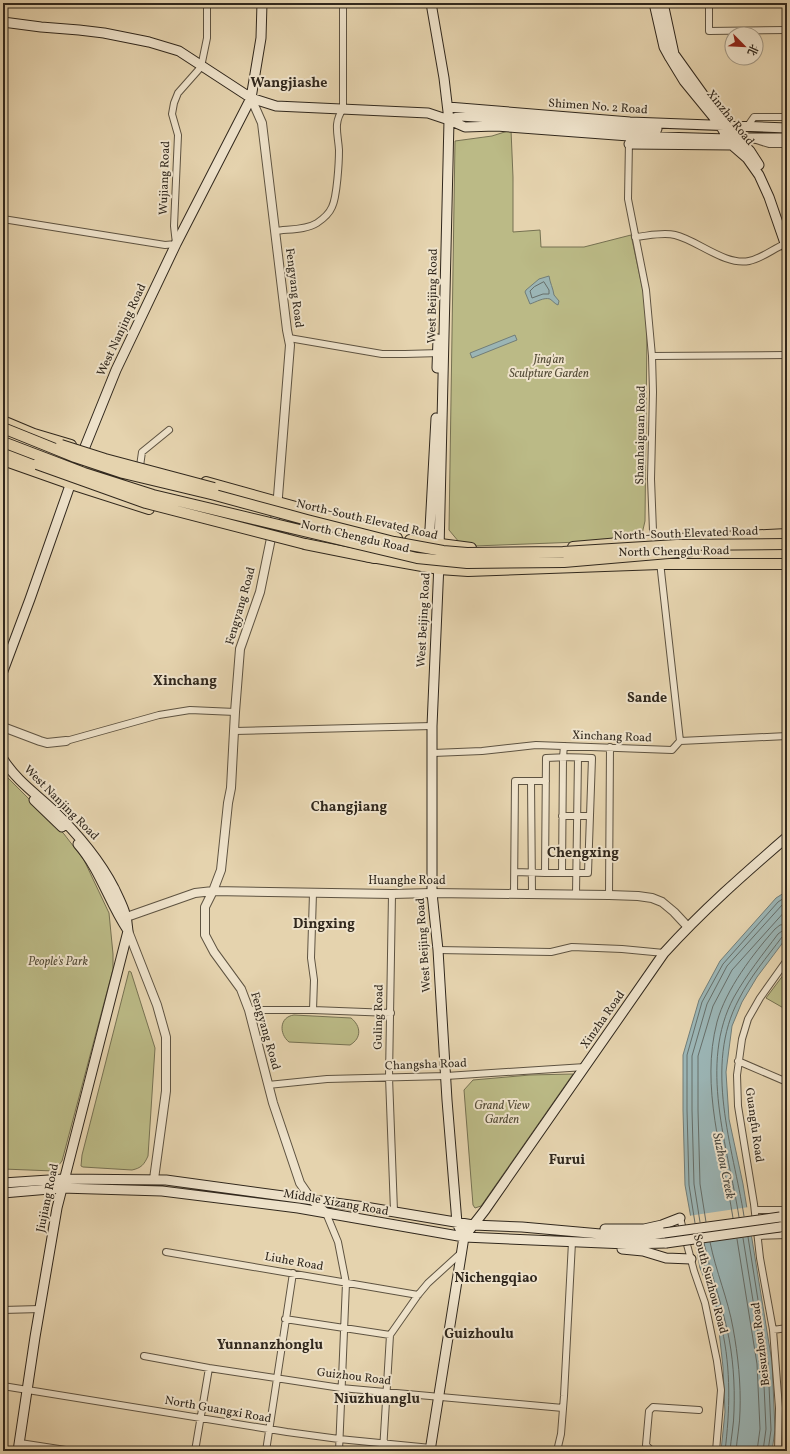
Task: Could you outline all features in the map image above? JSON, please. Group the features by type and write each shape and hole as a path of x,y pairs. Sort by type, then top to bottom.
{"main road":[{"name":"West Nanjing Road","path":"3,671 30,599 69,483 79,473 83,453 116,370 176,244 251,98 261,38 262,3"},
{"name":"West Beijing Road","path":"431,3 449,120 445,292 441,353 440,545 432,726 432,893 438,950 457,1223 464,1237"},
{"name":"Xinzha Road","path":"654,3 664,47 670,58 684,81 732,135"},
{"name":"Xinzha Road","path":"663,3 674,54 759,175 770,197 787,242"},
{"name":"Shimen No. 2 Road","path":"3,22 41,28 79,30 130,37 179,51 251,98 276,106 428,113 465,126 519,127 629,136 732,135 747,127 787,128"},
{"name":"Shimen No. 2 Road","path":"448,107 543,119"},
{"name":"Shimen No. 2 Road","path":"449,120 460,116 623,122 732,135 787,138"},
{"path":"543,119 629,136 732,135"},
{"path":"425,542 430,529 441,353"},
{"path":"3,422 83,453"},
{"path":"3,425 53,443 122,464 164,474 349,526 398,538"},
{"path":"3,428 52,446 83,453 277,506 389,533 398,538"},
{"name":"North-South Elevated Road","path":"3,428 98,466 420,548 467,553 563,552 677,545 787,544"},
{"path":"34,434 52,446"},
{"name":"North-South Elevated Road","path":"3,442 79,473 153,495 417,558 468,563 564,562 699,551 787,551"},
{"path":"3,446 57,467 79,473 142,498 249,524 271,534 323,552 375,558"},
{"path":"3,453 106,489 143,504 305,544 375,558"},
{"path":"3,460 69,483 240,531 271,534"},
{"path":"98,466 122,464 140,466 192,478 277,506"},
{"path":"57,467 69,483"},
{"path":"79,473 106,489"},
{"path":"164,474 192,490"},
{"path":"133,494 143,504 179,502"},
{"path":"240,531 249,524"},
{"name":"North Chengdu Road","path":"398,538 440,545 489,549 564,547 655,540 787,534"},
{"name":"North Chengdu Road","path":"375,558 439,569 468,571 660,564 787,564"},
{"name":"West Nanjing Road","path":"3,760 23,783 52,809 91,850 111,882 128,931"},
{"name":"West Nanjing Road","path":"3,770 79,845 86,854 124,918"},
{"name":"Xinzha Road","path":"464,1237 485,1210 664,953 688,927 731,886 787,837"},
{"name":"Jiujiang Road","path":"122,954 124,918"},
{"name":"Jiujiang Road","path":"19,1447 40,1309 61,1188 128,931"},
{"name":"Middle Xizang Road","path":"3,1183 64,1179 166,1180 394,1211 473,1225 522,1227 634,1237 783,1217"},
{"name":"Middle Xizang Road","path":"3,1193 61,1188 162,1191 326,1212 464,1237 575,1242 627,1244 666,1243 784,1228"},
{"path":"558,1230 644,1229 662,1225 680,1218"},
{"path":"430,1450 464,1237"},
{"path":"575,1242 591,1247 643,1251 666,1258 691,1259"}],"street":[{"name":"Wujiang Road","path":"176,244 174,226 178,135 172,114 178,93 201,66 207,38 207,3"},
{"path":"275,231 305,227 316,223 326,216 332,207 335,195 339,150 337,135 338,116 343,109 343,3"},
{"path":"709,3 709,31 787,30"},
{"name":"Fengyang Road","path":"251,98 262,123 282,296 290,345 277,506 260,592 240,649 231,788 220,870 205,908 205,935 214,952 241,989 249,1010 273,1103 300,1183 311,1199 326,1212"},
{"path":"747,127 754,117 787,117"},
{"name":"Shimen No. 2 Road","path":"732,135 769,144 787,144"},
{"name":"Shanhaiguan Road","path":"629,136 628,199 646,290 652,356 653,392 651,479 653,531 660,564 680,741"},
{"path":"3,219 165,245 176,244"},
{"path":"635,238 674,234 728,258 747,262 756,259 787,242"},
{"path":"289,338 382,354 441,353"},
{"path":"652,356 787,356"},
{"path":"140,466 142,452 169,430"},
{"path":"3,727 47,743 66,741 159,715 190,710 235,712"},
{"path":"235,731 432,726"},
{"name":"Xinchang Road","path":"433,753 546,745 672,750 680,741 787,736"},
{"path":"545,873 546,745"},
{"path":"562,873 564,746"},
{"path":"609,895 610,747"},
{"path":"514,872 588,873 592,758 546,758"},
{"path":"576,894 578,758"},
{"path":"514,894 515,781 546,781"},
{"path":"531,781 532,894"},
{"path":"562,816 590,816"},
{"name":"Huanghe Road","path":"124,918 195,893 213,891 392,894 576,894 652,898 668,907 688,927"},
{"path":"313,893 311,958 314,980 313,1010"},
{"name":"Guling Road","path":"392,894 389,1078 394,1211"},
{"name":"West Nanjing Road","path":"128,931 157,1004 166,1037 166,1091 154,1179"},
{"path":"438,950 552,952 572,947 622,949 664,953"},
{"name":"Guangfu Road","path":"755,1210 738,1106 738,1061 742,1038 751,1012 787,960"},
{"path":"249,1010 313,1010 391,1013"},
{"path":"738,1061 787,1082"},
{"name":"Changsha Road","path":"268,1085 327,1079 446,1076 585,1067"},
{"path":"755,1210 787,1210"},
{"name":"Beisuzhou Road","path":"755,1210 760,1258 773,1330 779,1408 778,1451"},
{"path":"326,1212 338,1242 346,1283 339,1451"},
{"name":"South Suzhou Road","path":"680,1218 694,1270 705,1303 713,1339 721,1390 716,1451"},
{"path":"758,1236 787,1235"},
{"path":"558,1451 561,1434 575,1242"},
{"name":"Liuhe Road","path":"166,1252 418,1295"},
{"path":"383,1451 390,1335 392,1330 418,1295 441,1270 461,1253"},
{"path":"266,1451 293,1273"},
{"path":"3,1310 40,1309"},
{"path":"285,1319 390,1335"},
{"path":"773,1330 787,1328"},
{"name":"Guizhou Road","path":"144,1356 209,1368 342,1388 563,1408"},
{"path":"195,1451 209,1368"},
{"name":"North Guangxi Road","path":"3,1386 269,1430 430,1450"},
{"path":"657,1451 652,1450 646,1445 650,1411 654,1406 699,1410"},
{"path":"19,1447 72,1451"}],"green space":[{"name":"Jing'an Sculpture Garden","path":"511,130 513,232 540,230 541,247 584,247 631,235 644,295 647,328 645,521 642,534 632,540 474,546 459,542 449,530 455,141 492,136"},
{"name":"People's Park","path":"3,773 64,834 84,860 109,913 113,969 62,1161 54,1171 3,1169"},
{"path":"787,970 787,1010 766,998"},
{"path":"129,971 131,972 155,1048 148,1156 142,1166 132,1170 83,1167 81,1166 82,1155"},
{"path":"294,1015 351,1018 358,1028 359,1032 357,1039 350,1045 289,1042 283,1035 282,1026 285,1019"},
{"name":"Grand View Garden","path":"573,1074 481,1206 475,1208 473,1205 464,1090 473,1080 530,1075"}],"water":[{"path":"549,276 554,295 559,301 558,305 550,299 543,299 530,304 525,292 526,290 539,279"},
{"path":"515,335 517,340 472,358 470,353"},
{"name":"Suzhou Creek","path":"787,891 787,937 757,977 742,1002 732,1026 726,1072 729,1119 743,1184 772,1362 775,1430 772,1451 721,1451 725,1412 723,1367 719,1331 708,1287 700,1268 685,1185 683,1055 699,1000 720,961 776,898"}],"pier":[{"path":"749,1207 754,1236 693,1244 688,1216"}],"district":[{"name":"Wangjiashe","path":"289,83"},
{"name":"Xinchang","path":"185,681"},
{"name":"Sande","path":"647,698"},
{"name":"Changjiang","path":"349,807"},
{"name":"Chengxing","path":"583,853"},
{"name":"Dingxing","path":"324,924"},
{"name":"Furui","path":"567,1160"},
{"name":"Nichengqiao","path":"496,1278"},
{"name":"Guizhoulu","path":"479,1334"},
{"name":"Yunnanzhonglu","path":"270,1345"},
{"name":"Niuzhuanglu","path":"377,1399"}]}
